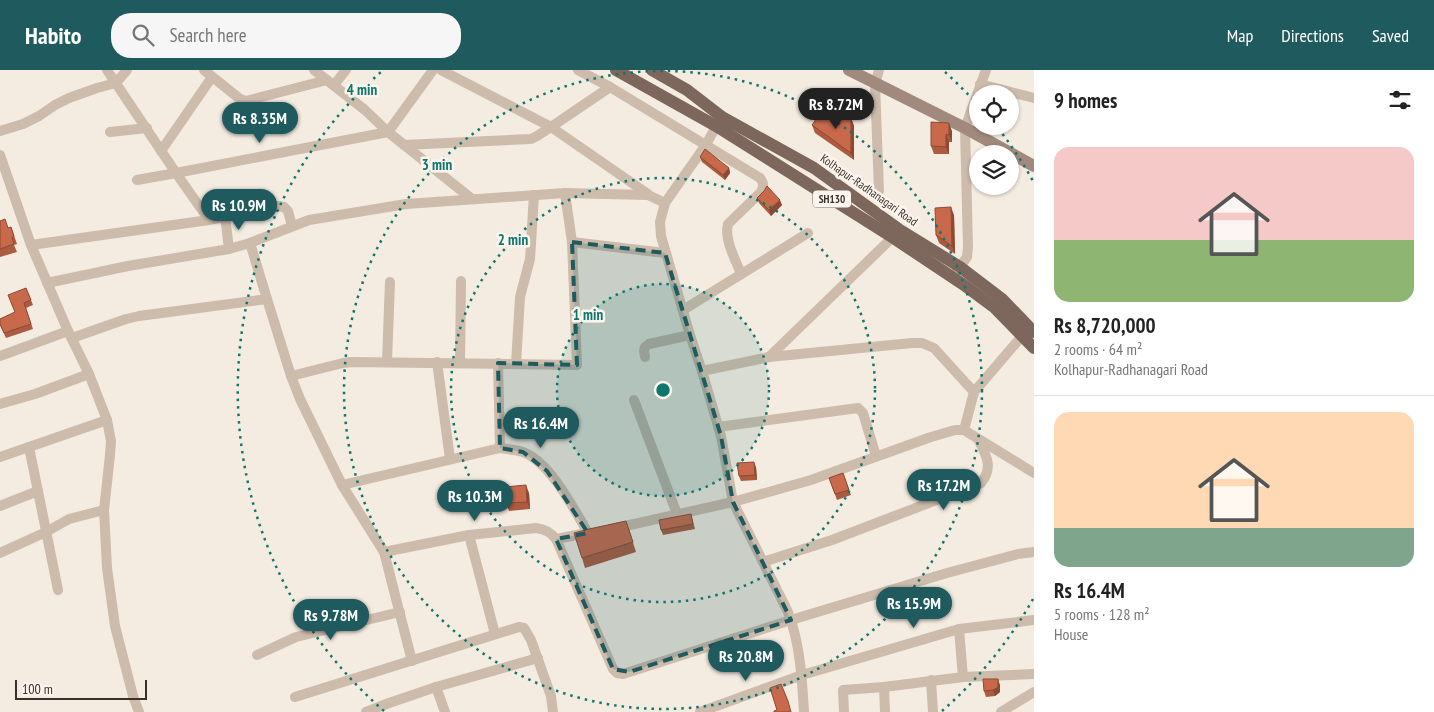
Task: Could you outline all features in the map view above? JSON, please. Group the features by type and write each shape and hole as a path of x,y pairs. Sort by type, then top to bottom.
{"main road":[{"path":"616,70 719,122"},
{"name":"Kolhapur-Radhanagari Road","path":"652,70 687,90 719,122 814,168 896,234 1002,300 1030,330 1034,348"}],"street":[{"path":"107,70 208,220"},
{"path":"0,131 24,124 70,98 116,83 127,70"},
{"path":"204,70 240,99 246,101 331,82 346,70"},
{"path":"314,70 472,199"},
{"path":"137,180 388,132 434,70"},
{"path":"441,70 551,127 648,195 665,203"},
{"path":"578,70 610,87 760,178 764,187 761,192 728,224 726,230 742,274"},
{"path":"849,70 965,128 1034,166"},
{"path":"879,70 875,84 879,191"},
{"path":"956,272 967,257 968,247 965,128 986,70"},
{"path":"161,151 212,77"},
{"path":"980,84 1034,98"},
{"path":"404,145 530,139 610,87"},
{"path":"719,122 705,146 665,203 660,236 718,427 733,502 794,627 802,676 804,712"},
{"path":"110,132 147,128"},
{"path":"0,155 31,245 89,374 107,420 111,441 104,510 107,568 115,626 139,712"},
{"path":"47,282 229,249 309,220 406,204 565,193 648,195"},
{"path":"291,376 343,363 386,361 577,365 572,242 565,193"},
{"path":"516,364 520,297 530,258 534,195"},
{"path":"31,245 208,220 279,206 284,207 288,211 292,226"},
{"path":"224,216 229,249"},
{"path":"682,310 808,233"},
{"path":"769,357 896,234"},
{"path":"250,242 291,376 300,399 342,485 384,552 412,661"},
{"path":"572,242 665,253"},
{"path":"460,363 461,280"},
{"path":"386,361 390,282"},
{"path":"0,356 126,318 267,299"},
{"path":"964,430 974,392 1030,330"},
{"path":"645,357 645,347 649,344 690,335"},
{"path":"702,371 769,357 922,343 934,348 974,392"},
{"path":"438,362 450,459"},
{"path":"498,363 500,448"},
{"path":"0,404 35,394 89,374"},
{"path":"634,400 677,514"},
{"path":"718,427 858,408 863,413 876,456"},
{"path":"0,456 107,420"},
{"path":"556,539 733,502 811,480 955,430 964,430 1034,473"},
{"path":"763,562 832,540 981,483 987,474 989,463 978,439"},
{"path":"29,446 58,590"},
{"path":"342,485 500,448 523,452 555,479 598,531"},
{"path":"0,506 38,492"},
{"path":"0,553 69,519 104,510"},
{"path":"384,552 469,535 536,528 549,532 556,539 613,669 623,674 791,620 947,573 1018,554 1034,552"},
{"path":"469,535 495,634"},
{"path":"257,655 296,637 400,612"},
{"path":"700,712 802,676 959,629 1034,620"},
{"path":"295,697 519,627 524,628 531,640 551,696 553,712"},
{"path":"959,629 963,677"},
{"path":"366,712 436,688 538,658"},
{"path":"844,712 843,690 963,677 1034,674"},
{"path":"931,680 933,712"},
{"path":"884,687 885,712"},
{"path":"436,688 445,712"},
{"path":"1001,712 1034,692"}],"highlighted area":[{"path":"572,242 665,253 721,436 733,502 791,620 629,672 613,669 556,539 588,533 547,471 523,452 500,448 498,363 577,365"}],"building":[{"path":"817,118 851,118 851,153 812,125"},
{"path":"931,122 949,123 949,135 946,134 946,147 931,146"},
{"path":"705,149 729,168 723,175 700,157"},
{"path":"767,186 780,200 769,210 757,198"},
{"path":"951,207 952,246 936,235 935,208"},
{"path":"5,219 8,228 11,227 14,244 0,249 0,221"},
{"path":"26,288 31,300 24,303 31,324 4,333 0,319 15,312 8,295"},
{"path":"754,462 755,475 739,476 737,463"},
{"path":"843,473 849,490 835,494 829,478"},
{"path":"526,485 527,502 506,503 505,487"},
{"path":"691,514 693,524 661,530 659,520"},
{"path":"626,521 633,542 582,558 574,533"},
{"path":"983,679 998,679 998,687 993,690 984,691"},
{"path":"781,684 791,712 774,712 777,710 770,688"}]}
